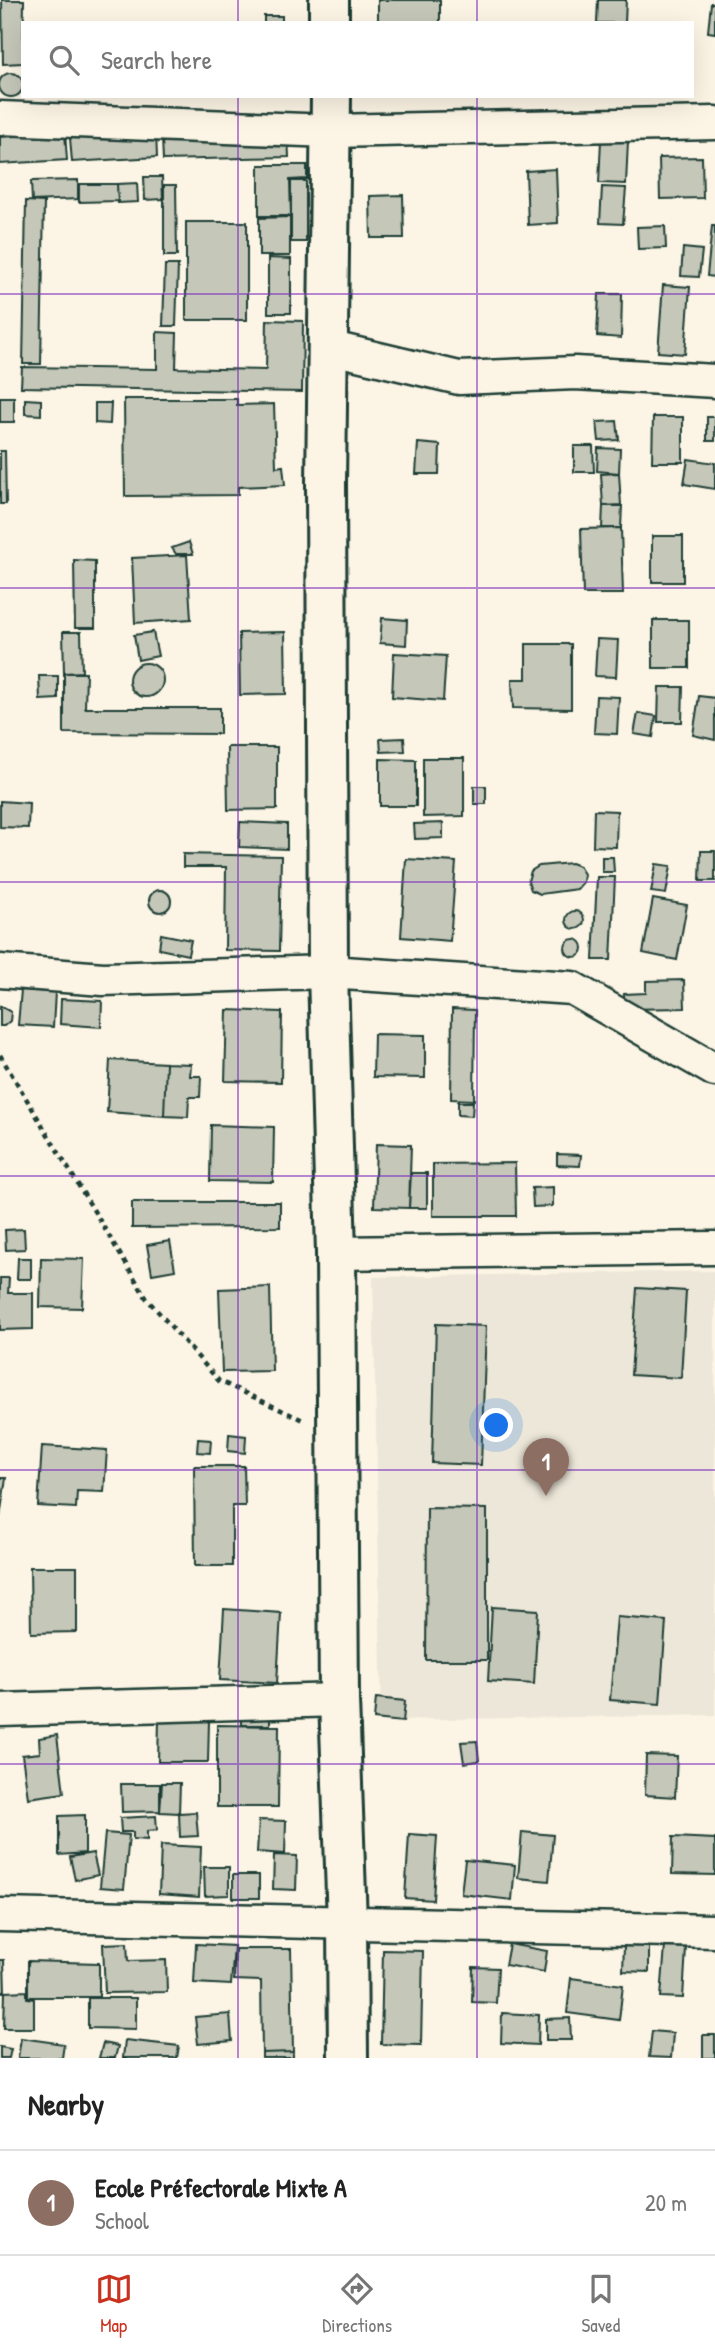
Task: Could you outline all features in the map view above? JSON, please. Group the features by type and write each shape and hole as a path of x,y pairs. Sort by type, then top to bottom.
{"main road":[{"path":"329,0 330,21"},
{"path":"331,114 328,347 328,972 336,1253 339,1700 347,1922 348,2058"}],"street":[{"path":"0,118 331,114 715,123"},
{"path":"328,347 459,378 575,373 715,382"},
{"path":"0,971 103,979 328,972 572,988 715,1070"},
{"path":"336,1253 715,1248"},
{"path":"0,1710 339,1700"},
{"path":"0,1915 715,1931"}],"path":[{"path":"0,1055 147,1299 219,1381 336,1435"}],"shaded area":[{"path":"715,1271 715,1715 382,1720 373,1277"}],"building":[{"path":"2,0 24,0 21,63 3,64"},
{"path":"378,0 440,0 440,21 378,21"},
{"path":"598,0 626,0 625,21 597,21"},
{"path":"711,3 715,3 715,33 708,32"},
{"path":"264,16 282,16 282,21 264,21"},
{"path":"11,73 19,77 19,93 11,97 3,93 -1,85 3,77"},
{"path":"65,133 67,160 0,164 0,137"},
{"path":"156,133 157,157 72,162 70,138"},
{"path":"288,135 289,157 163,160 162,138"},
{"path":"601,140 628,141 626,184 599,183"},
{"path":"702,157 703,198 660,199 659,158"},
{"path":"259,165 307,165 307,179 290,180 291,216 259,216"},
{"path":"556,169 558,223 528,225 526,171"},
{"path":"144,177 162,177 163,199 145,200"},
{"path":"78,180 78,199 32,201 31,181"},
{"path":"291,181 306,181 306,242 291,242"},
{"path":"137,183 138,202 118,203 117,184"},
{"path":"79,184 117,184 118,201 79,202"},
{"path":"164,185 176,185 177,256 164,256"},
{"path":"602,187 626,188 623,224 600,223"},
{"path":"403,195 404,238 371,238 370,196"},
{"path":"26,201 44,202 41,364 23,364"},
{"path":"290,217 290,256 259,256 259,218"},
{"path":"186,222 247,222 247,320 186,320"},
{"path":"665,226 666,248 638,249 637,227"},
{"path":"712,226 715,226 715,277 707,276"},
{"path":"683,248 702,250 699,277 681,276"},
{"path":"268,258 291,259 291,313 268,313"},
{"path":"165,265 178,265 176,326 163,326"},
{"path":"663,285 690,287 685,354 658,352"},
{"path":"599,294 622,294 621,338 597,336"},
{"path":"267,320 303,321 302,392 21,387 22,367 157,369 157,332 177,333 176,368 266,370"},
{"path":"0,397 14,397 14,422 0,422"},
{"path":"25,399 41,400 41,415 25,414"},
{"path":"124,399 237,399 237,405 274,404 276,467 283,466 285,485 238,487 238,495 125,496"},
{"path":"95,403 111,403 110,424 95,423"},
{"path":"653,417 683,417 683,462 652,462"},
{"path":"707,417 715,417 715,441 707,441"},
{"path":"617,421 619,440 599,441 597,422"},
{"path":"418,443 440,445 439,474 416,474"},
{"path":"574,446 593,446 594,472 574,472"},
{"path":"598,448 620,449 619,473 597,471"},
{"path":"0,451 5,451 6,504 0,504"},
{"path":"688,459 715,463 715,489 684,484"},
{"path":"619,473 621,505 603,506 601,474"},
{"path":"603,506 622,506 621,528 602,528"},
{"path":"621,528 623,594 583,594 581,529"},
{"path":"652,536 683,536 683,582 652,582"},
{"path":"189,542 193,554 176,554 172,548"},
{"path":"187,555 191,619 135,623 132,558"},
{"path":"74,560 95,561 95,628 75,628"},
{"path":"382,618 407,620 406,645 380,643"},
{"path":"653,620 689,620 689,668 653,668"},
{"path":"63,632 81,632 82,672 64,673"},
{"path":"153,632 158,656 138,660 134,635"},
{"path":"285,632 286,694 240,695 239,633"},
{"path":"597,639 618,640 616,677 595,676"},
{"path":"526,644 571,644 571,709 513,708 512,679 526,679"},
{"path":"394,653 446,656 443,701 392,697"},
{"path":"146,663 158,668 163,680 158,692 146,697 134,692 129,680 134,668"},
{"path":"64,673 86,673 85,708 220,708 220,734 64,733"},
{"path":"39,676 58,676 58,699 40,700"},
{"path":"659,687 683,687 682,722 658,722"},
{"path":"596,696 619,697 617,734 594,733"},
{"path":"699,696 715,698 715,740 693,735"},
{"path":"638,713 656,716 653,737 634,734"},
{"path":"404,738 405,751 381,752 380,739"},
{"path":"227,747 277,747 277,809 228,810"},
{"path":"423,758 464,758 464,816 423,817"},
{"path":"380,759 416,760 416,806 380,806"},
{"path":"474,786 486,786 486,804 474,804"},
{"path":"0,801 29,803 28,828 0,827"},
{"path":"594,810 617,811 616,847 593,846"},
{"path":"240,822 287,824 287,849 239,847"},
{"path":"443,823 443,838 415,839 414,824"},
{"path":"701,851 715,851 715,881 700,881"},
{"path":"183,854 281,856 279,951 225,950 226,867 183,867"},
{"path":"602,857 613,857 614,872 602,872"},
{"path":"406,859 456,862 450,941 401,937"},
{"path":"571,863 579,866 584,874 583,882 577,889 540,894 531,890 528,881 531,871 539,866"},
{"path":"656,864 671,866 666,894 651,892"},
{"path":"597,877 615,877 611,960 593,960"},
{"path":"156,890 164,890 171,897 171,905 164,912 156,912 149,905 149,897"},
{"path":"653,899 687,905 677,960 643,953"},
{"path":"575,911 581,914 584,920 581,926 575,929 569,926 566,920 569,914"},
{"path":"161,934 191,940 188,955 159,949"},
{"path":"570,939 578,939 583,948 581,955 570,957 565,952 565,944"},
{"path":"684,980 685,1008 625,1009 624,994 646,993 646,981"},
{"path":"21,990 55,992 53,1027 18,1025"},
{"path":"61,999 102,1001 101,1027 60,1024"},
{"path":"0,1006 11,1012 10,1021 4,1026 0,1026"},
{"path":"452,1009 475,1010 474,1100 451,1099"},
{"path":"227,1010 282,1012 281,1082 225,1081"},
{"path":"374,1034 425,1035 425,1078 373,1077"},
{"path":"110,1060 166,1063 164,1116 107,1112"},
{"path":"166,1063 191,1064 190,1076 201,1076 200,1097 189,1097 188,1117 164,1116"},
{"path":"458,1102 473,1102 472,1116 458,1115"},
{"path":"211,1125 274,1127 273,1182 210,1181"},
{"path":"376,1144 411,1145 409,1208 374,1207"},
{"path":"557,1154 581,1155 580,1166 557,1165"},
{"path":"515,1163 516,1216 433,1216 433,1164"},
{"path":"411,1173 427,1173 427,1208 409,1208"},
{"path":"553,1187 553,1206 533,1207 532,1188"},
{"path":"132,1202 280,1202 280,1227 132,1228"},
{"path":"24,1229 25,1249 6,1250 5,1230"},
{"path":"170,1241 175,1270 152,1274 147,1245"},
{"path":"18,1258 31,1258 31,1279 17,1279"},
{"path":"41,1258 84,1259 82,1308 40,1307"},
{"path":"0,1278 9,1278 8,1293 33,1293 33,1329 0,1330"},
{"path":"270,1287 272,1371 222,1372 219,1289"},
{"path":"637,1288 686,1291 681,1378 631,1375"},
{"path":"436,1324 486,1326 481,1465 432,1463"},
{"path":"229,1434 246,1436 245,1453 228,1451"},
{"path":"198,1439 211,1440 210,1453 197,1452"},
{"path":"42,1446 107,1450 104,1492 77,1491 76,1508 38,1506"},
{"path":"194,1466 244,1466 245,1506 232,1506 232,1566 195,1566"},
{"path":"0,1478 6,1478 0,1517"},
{"path":"427,1508 487,1509 487,1660 426,1660"},
{"path":"30,1567 77,1567 77,1632 31,1633"},
{"path":"492,1607 538,1610 534,1684 488,1681"},
{"path":"224,1609 281,1613 277,1683 220,1680"},
{"path":"617,1617 666,1621 660,1704 610,1700"},
{"path":"376,1698 405,1701 403,1722 374,1719"},
{"path":"242,1713 270,1713 270,1725 242,1725"},
{"path":"159,1720 209,1721 208,1762 158,1762"},
{"path":"217,1725 279,1726 278,1807 217,1807"},
{"path":"57,1735 64,1793 28,1798 22,1755 40,1753 39,1738"},
{"path":"477,1741 479,1761 464,1763 461,1742"},
{"path":"646,1755 677,1756 675,1797 645,1795"},
{"path":"162,1783 180,1783 179,1813 160,1812"},
{"path":"121,1784 160,1784 160,1811 122,1812"},
{"path":"196,1812 198,1836 180,1837 179,1813"},
{"path":"85,1815 85,1853 59,1855 59,1816"},
{"path":"156,1816 157,1830 147,1831 147,1840 133,1839 133,1832 121,1832 120,1818"},
{"path":"259,1820 286,1821 285,1854 257,1852"},
{"path":"522,1832 553,1835 549,1881 518,1878"},
{"path":"105,1833 129,1835 124,1889 100,1887"},
{"path":"409,1834 437,1836 433,1900 405,1898"},
{"path":"673,1837 715,1839 715,1875 672,1874"},
{"path":"161,1845 201,1847 199,1897 159,1894"},
{"path":"93,1853 98,1875 75,1880 70,1857"},
{"path":"274,1855 297,1856 296,1890 273,1889"},
{"path":"465,1860 515,1865 512,1900 461,1894"},
{"path":"204,1867 229,1867 229,1895 205,1896"},
{"path":"233,1875 259,1875 259,1898 233,1898"},
{"path":"127,1943 128,1961 166,1960 167,1992 105,1993 103,1944"},
{"path":"196,1944 234,1946 231,1985 194,1983"},
{"path":"509,1944 547,1951 544,1972 505,1965"},
{"path":"624,1946 649,1946 649,1972 623,1971"},
{"path":"665,1946 686,1948 683,1998 661,1997"},
{"path":"235,1949 291,1949 293,2052 262,2053 261,1981 234,1980"},
{"path":"383,1950 423,1951 421,2045 381,2044"},
{"path":"0,1960 4,1960 5,1992 0,1992"},
{"path":"28,1961 99,1963 99,1997 28,1997"},
{"path":"473,1967 498,1968 496,2003 472,2002"},
{"path":"571,1978 623,1985 619,2020 567,2013"},
{"path":"27,1991 27,1998 34,1999 34,2028 4,2028 5,1992"},
{"path":"88,1998 136,1998 136,2029 88,2028"},
{"path":"502,2013 539,2015 538,2045 501,2043"},
{"path":"230,2014 232,2041 198,2044 195,2017"},
{"path":"570,2018 571,2040 546,2040 546,2019"},
{"path":"652,2031 673,2033 671,2058 649,2057"},
{"path":"703,2035 715,2035 715,2058 703,2058"},
{"path":"21,2038 64,2044 62,2058 18,2058"},
{"path":"125,2040 179,2046 177,2058 123,2058"},
{"path":"103,2043 118,2046 115,2058 99,2058"},
{"path":"0,2047 11,2049 9,2058 0,2058"},
{"path":"293,2052 293,2058 262,2058 262,2053"}],"place":[{"name":"Ecole Préfectorale Mixte A","path":"546,1496"}]}
